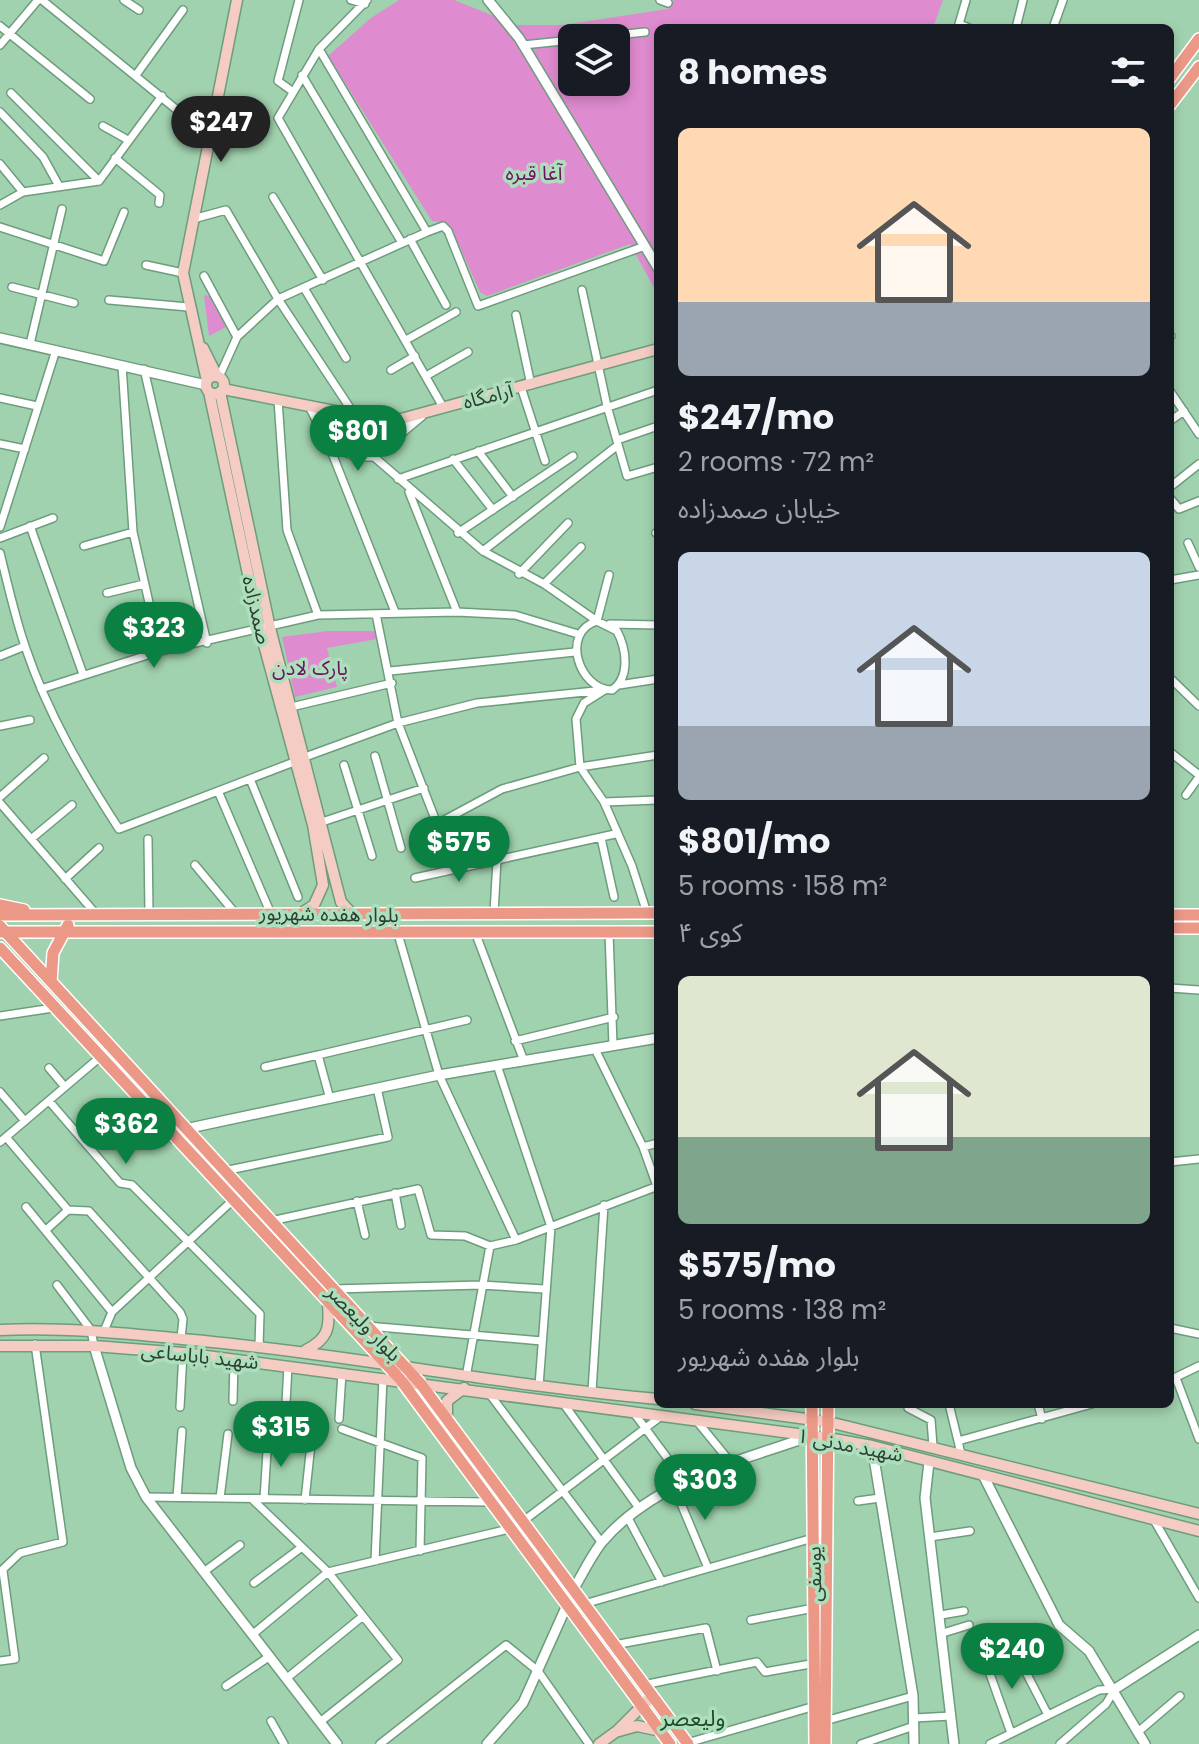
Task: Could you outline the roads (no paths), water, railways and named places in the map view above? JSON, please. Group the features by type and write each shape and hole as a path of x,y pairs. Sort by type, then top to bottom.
{"main road":[{"name":"صمدزاده","path":"237,0 191,220 183,273 193,329 214,385 265,629 286,708 305,757 318,824 323,885 314,905 302,913"},
{"path":"1174,73 1199,39"},
{"path":"1174,100 1199,67"},
{"name":"آرامگاه","path":"214,385 311,408 390,422 654,350"},
{"name":"صمدزاده","path":"286,708 294,762 318,824 341,902 354,916"},
{"path":"294,762 305,757"},
{"path":"0,905 40,914"},
{"path":"51,983 53,953 69,930 68,914"},
{"path":"638,932 648,914"},
{"name":"بلوار هفده شهریور","path":"0,915 648,914"},
{"path":"1174,915 1199,915"},
{"path":"1174,928 1199,928"},
{"name":"بلوار هفده شهریور","path":"1,930 398,934 654,932"},
{"name":"بلوار ولیعصر","path":"1,930 365,1326 405,1365 687,1743"},
{"name":"بلوار ولیعصر","path":"0,948 173,1138 400,1379 670,1744"},
{"path":"305,1351 321,1343 330,1329 328,1305"},
{"name":"شهید باباساعی","path":"0,1330 104,1331 382,1362"},
{"name":"شهید باباساعی","path":"0,1346 94,1346 183,1353 400,1379"},
{"name":"شهید مدنی ۱","path":"382,1362 405,1365 488,1392 872,1446 1199,1531"},
{"name":"شهید مدنی ۱","path":"400,1379 420,1383 539,1386 654,1399"},
{"path":"449,1424 447,1401 465,1383"},
{"path":"634,1413 637,1397"},
{"name":"شهید مدنی ۱","path":"723,1408 829,1422 1199,1514"},
{"name":"یوسفی","path":"812,1408 813,1538 820,1607 825,1744"},
{"name":"یوسفی","path":"815,1744 828,1408"},
{"path":"929,1462 933,1446"},
{"path":"957,1469 961,1454"},
{"path":"567,1605 573,1590"},
{"path":"605,1742 640,1705 652,1697"},
{"path":"617,1731 637,1726 661,1731"}],"street":[{"path":"0,45 40,0 209,136"},
{"path":"124,0 139,10"},
{"path":"292,91 278,81 299,0"},
{"path":"351,0 366,2"},
{"path":"488,0 523,45 654,261"},
{"path":"959,24 966,0"},
{"path":"1017,24 1023,0"},
{"path":"1054,24 1063,0"},
{"path":"366,2 319,49 278,118 443,407"},
{"path":"136,75 183,10"},
{"path":"0,26 90,99"},
{"path":"630,34 645,32"},
{"path":"523,45 558,41"},
{"path":"319,49 427,232"},
{"path":"302,75 446,305"},
{"path":"11,93 99,181"},
{"path":"0,205 23,192 99,181 162,96"},
{"path":"0,112 43,157 59,186"},
{"path":"103,126 128,140"},
{"path":"115,158 160,195 159,203"},
{"path":"0,164 23,192"},
{"path":"273,197 323,280"},
{"path":"30,344 62,209"},
{"path":"191,220 226,210 278,299 355,416"},
{"path":"0,227 104,261 124,212"},
{"path":"0,338 214,385 237,337 278,299 443,226 448,231 478,306 645,246"},
{"path":"146,265 183,273"},
{"path":"204,276 237,337"},
{"path":"12,287 74,303"},
{"path":"304,288 346,358"},
{"path":"582,290 607,406 627,476 654,468"},
{"path":"109,300 188,307"},
{"path":"406,340 456,312"},
{"path":"516,315 532,431 545,461"},
{"path":"0,527 56,350"},
{"path":"426,376 468,352"},
{"path":"391,370 415,356"},
{"path":"122,365 133,532 160,651"},
{"path":"144,369 207,643"},
{"path":"398,479 654,391"},
{"path":"1174,397 1199,434"},
{"path":"0,398 37,406"},
{"path":"278,400 287,530 318,615"},
{"path":"311,408 395,612"},
{"path":"1174,418 1184,411"},
{"path":"325,436 354,456 373,456 421,416"},
{"path":"483,551 617,442 654,428"},
{"path":"0,444 25,449"},
{"path":"478,451 513,497"},
{"path":"373,456 458,533 519,574 544,584 597,621 654,625"},
{"path":"458,533 573,456"},
{"path":"453,459 493,510"},
{"path":"1174,484 1199,464"},
{"path":"0,485 11,487"},
{"path":"409,489 457,612"},
{"path":"1174,503 1179,509 1199,501"},
{"path":"0,538 53,518"},
{"path":"519,574 568,523"},
{"path":"30,526 83,674"},
{"path":"84,546 133,532"},
{"path":"1188,543 1199,567"},
{"path":"544,584 581,547"},
{"path":"0,553 25,646 41,689 75,761 119,829 294,762"},
{"path":"597,621 609,575"},
{"path":"1174,579 1199,575"},
{"path":"107,593 144,584"},
{"path":"0,598 11,594"},
{"path":"41,689 160,651 207,643 318,615 457,612 515,615 578,634"},
{"path":"376,614 390,671 398,723 437,824 502,789 580,767 654,756"},
{"path":"597,621 587,624 578,634 575,652 586,673 605,690"},
{"path":"608,623 617,631 625,652 619,685"},
{"path":"0,656 25,646"},
{"path":"390,671 575,652"},
{"path":"648,914 632,866 615,834 604,802 580,767 576,719 584,703 605,690 654,680"},
{"path":"1174,682 1199,706"},
{"path":"286,708 392,683"},
{"path":"305,757 398,723 477,703 605,690"},
{"path":"0,726 30,720"},
{"path":"1174,755 1199,776 1186,795"},
{"path":"375,756 401,848"},
{"path":"44,758 0,800 96,914"},
{"path":"344,765 372,856"},
{"path":"250,779 298,897"},
{"path":"318,824 424,788"},
{"path":"218,791 271,914"},
{"path":"604,802 654,800"},
{"path":"31,839 72,805"},
{"path":"467,832 482,864"},
{"path":"415,878 615,834"},
{"path":"601,838 614,897"},
{"path":"148,839 149,914"},
{"path":"65,879 99,848"},
{"path":"494,913 497,860"},
{"path":"195,865 235,913"},
{"path":"475,931 524,1061"},
{"path":"609,932 613,1046"},
{"path":"398,934 439,1075 516,1240"},
{"path":"1174,988 1199,990"},
{"path":"0,1016 53,1008"},
{"path":"515,1041 614,1017"},
{"path":"265,1067 467,1020"},
{"path":"173,1138 185,1129 439,1075 654,1039"},
{"path":"595,1049 643,1147 654,1177"},
{"path":"318,1055 330,1099"},
{"path":"99,1058 3,1140 68,1210 89,1211 180,1312 183,1319 181,1338"},
{"path":"497,1065 551,1227 539,1386"},
{"path":"49,1068 65,1087"},
{"path":"224,1171 388,1137 377,1088"},
{"path":"0,1092 25,1121"},
{"path":"49,1101 120,1183 132,1185 260,1314 259,1346"},
{"path":"643,1147 654,1144"},
{"path":"1174,1162 1199,1159"},
{"path":"271,1221 418,1189 431,1235 465,1236 490,1246 516,1240 604,1205 654,1189"},
{"path":"395,1193 401,1225"},
{"path":"104,1331 112,1312 232,1201"},
{"path":"357,1201 365,1235"},
{"path":"592,1391 604,1205"},
{"path":"26,1207 112,1312"},
{"path":"46,1230 68,1210"},
{"path":"465,1383 490,1246"},
{"path":"57,1285 91,1330 131,1468 146,1497 337,1744"},
{"path":"331,1289 481,1285 544,1289"},
{"path":"365,1326 542,1341"},
{"path":"1174,1329 1199,1334"},
{"path":"0,1661 15,1659 1,1571 20,1553 63,1542 35,1344"},
{"path":"180,1407 183,1353"},
{"path":"233,1401 234,1360"},
{"path":"286,1403 288,1366"},
{"path":"1174,1378 1199,1366"},
{"path":"339,1419 342,1373"},
{"path":"375,1561 375,1501 383,1378"},
{"path":"1174,1381 1199,1439"},
{"path":"488,1392 602,1543"},
{"path":"563,1403 639,1508"},
{"path":"908,1408 931,1420 933,1446"},
{"path":"950,1408 961,1454"},
{"path":"1039,1408 1042,1419"},
{"path":"958,1441 1079,1408"},
{"path":"634,1413 685,1482"},
{"path":"522,1522 663,1415"},
{"path":"696,1420 732,1464"},
{"path":"342,1429 422,1458 420,1551"},
{"path":"177,1497 182,1431"},
{"path":"220,1498 228,1434"},
{"path":"264,1499 268,1436"},
{"path":"573,1590 602,1543 639,1508 685,1482 811,1436"},
{"path":"305,1500 311,1444"},
{"path":"872,1446 913,1696 914,1744"},
{"path":"929,1462 925,1498 954,1744"},
{"path":"983,1475 1059,1625 1089,1651 1115,1689 1145,1744"},
{"path":"674,1487 708,1568"},
{"path":"146,1497 489,1502"},
{"path":"858,1501 880,1498"},
{"path":"251,1499 328,1572 398,1660 320,1722"},
{"path":"628,1518 662,1582"},
{"path":"1154,1520 1199,1598"},
{"path":"253,1634 328,1572 509,1529"},
{"path":"930,1537 970,1531"},
{"path":"584,1604 813,1538"},
{"path":"205,1571 240,1545"},
{"path":"254,1583 302,1547"},
{"path":"487,1744 523,1703 567,1605"},
{"path":"751,1620 820,1607"},
{"path":"941,1615 964,1611"},
{"path":"287,1678 363,1616"},
{"path":"943,1633 969,1625"},
{"path":"614,1645 706,1628 717,1671"},
{"path":"1060,1744 1106,1704 1115,1689 1199,1635"},
{"path":"380,1744 506,1645 538,1671 589,1744"},
{"path":"1012,1645 1048,1715"},
{"path":"226,1686 270,1656"},
{"path":"985,1660 1011,1733"},
{"path":"643,1685 757,1662 765,1672 816,1663"},
{"path":"990,1744 1099,1690 1115,1689"},
{"path":"825,1721 913,1696"},
{"path":"1138,1732 1180,1696"},
{"path":"687,1743 815,1706"},
{"path":"861,1744 914,1722 951,1716"},
{"path":"271,1721 284,1744"}],"district":[{"name":"ولیعصر","path":"693,1718"}],"park label":[{"name":"آغا قبره","path":"534,173"},
{"name":"پارک لادن","path":"310,668"}]}
